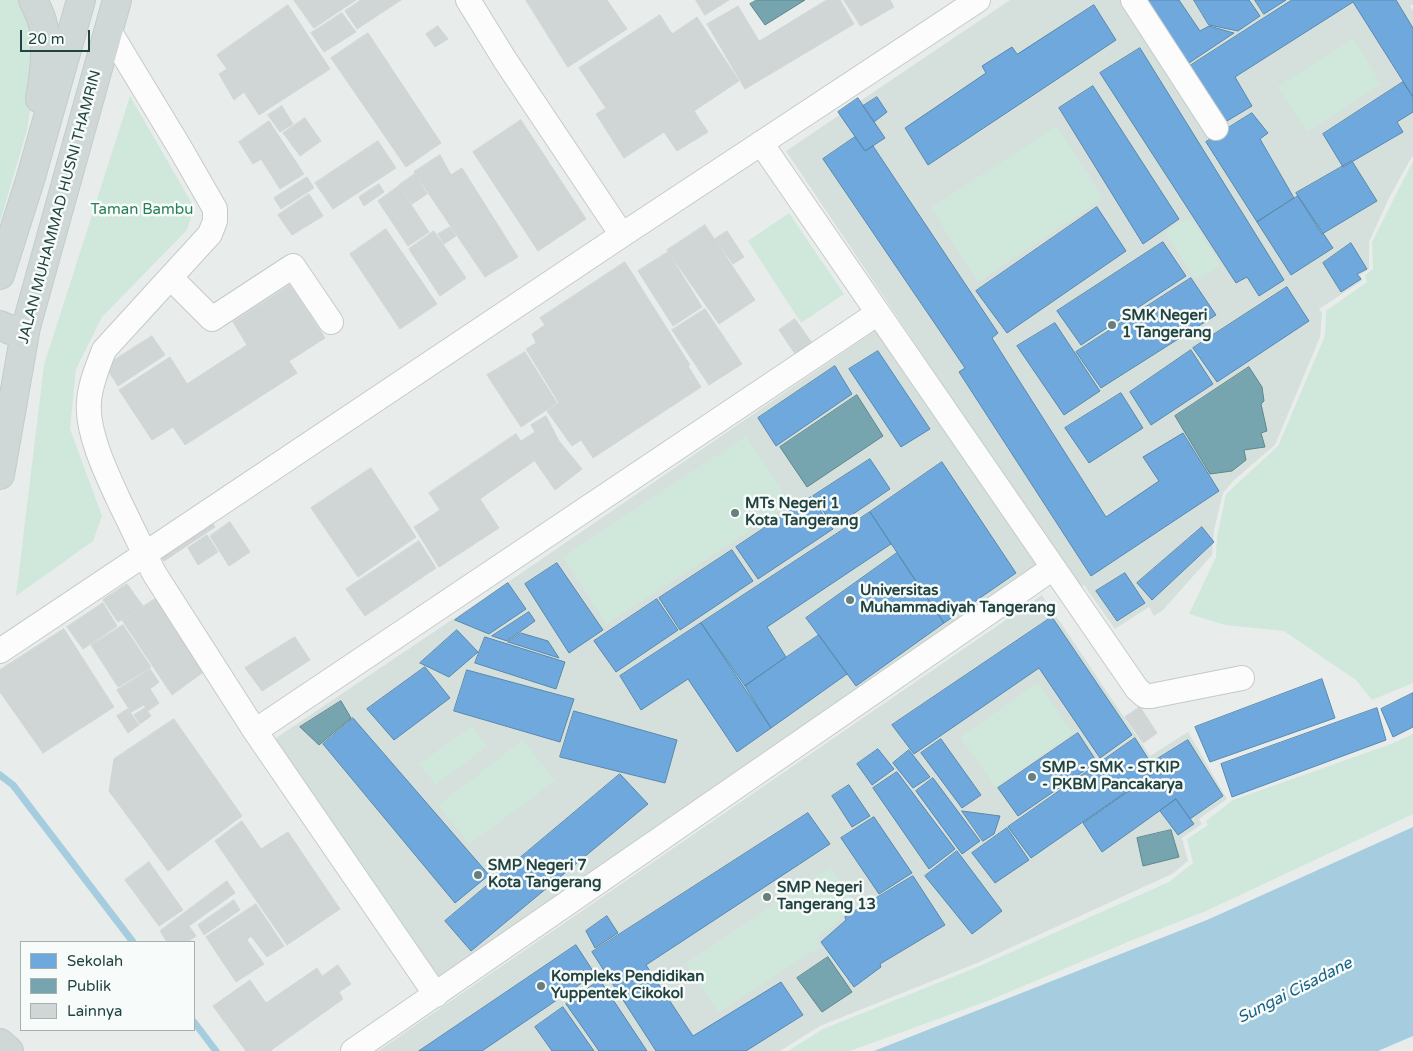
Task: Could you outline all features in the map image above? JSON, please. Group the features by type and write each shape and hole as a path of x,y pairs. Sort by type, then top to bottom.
{"main road":[{"path":"31,177 33,142 42,89 44,54 44,31 40,14 33,0"},
{"path":"2,262 31,177 81,0"},
{"name":"JALAN MUHAMMAD HUSNI THAMRIN","path":"0,475 12,335 117,0"},
{"path":"0,1044 9,1051"}],"street":[{"path":"468,0 622,235"},
{"path":"0,651 622,235 978,0"},
{"path":"1133,0 1216,128"},
{"path":"108,28 215,209 215,221 210,234 104,350 97,368 89,401 89,417 102,464 154,573 255,732 436,995"},
{"path":"761,143 1138,689 1145,696 1151,696 1242,678"},
{"path":"171,278 212,319 293,266 331,322"},
{"path":"255,732 878,313"},
{"path":"353,1051 1053,568"}],"shaded area":[{"name":"SMK Negeri 1 Tangerang","path":"1010,0 1120,0 1170,79 1184,69 1140,0 1413,0 1413,4 1410,6 1413,11 1413,155 1390,196 1369,242 1369,269 1360,275 1363,280 1319,309 1322,313 1320,337 1275,445 1233,481 1223,493 1214,530 1212,555 1163,610 1154,616 1149,607 1115,629 1084,585 1079,588 786,151"},
{"path":"876,330 1039,568 439,979 273,740 514,578"},
{"path":"1042,595 1150,756 1188,732 1227,799 1199,819 1202,824 1182,838 1188,861 1172,874 977,963 820,1026 780,1051 378,1051"}],"green space":[{"path":"0,0 20,0 36,34 37,67 27,130 0,222"},
{"path":"1353,38 1381,84 1307,132 1277,87"},
{"name":"Taman Bambu","path":"130,96 194,207 187,230 102,317 76,369 70,429 102,516 93,541 16,596 44,365"},
{"path":"1056,126 1103,198 978,282 931,208"},
{"path":"1413,161 1413,683 1372,700 1356,680 1284,631 1225,625 1189,614 1216,557 1217,537 1226,494 1278,446 1325,336 1326,311 1367,282 1365,275 1373,269 1372,242"},
{"path":"789,213 844,294 801,323 748,241"},
{"path":"1190,217 1220,265 1196,280 1165,232"},
{"path":"746,436 790,504 607,624 563,557"},
{"path":"1038,683 1073,733 995,787 960,737"},
{"path":"472,726 487,746 436,785 419,764"},
{"path":"1413,734 1413,814 1206,911 990,1000 850,1051 788,1051 823,1029 980,966 1169,882 1193,863 1187,839 1208,825 1206,821 1233,800 1391,744"},
{"path":"523,740 555,781 470,844 438,805"},
{"path":"831,867 857,907 839,918 841,920 816,939 820,947 719,1012 685,964"}],"water":[{"name":"Sungai Cisadane","path":"1413,827 1413,1036 1378,1051 874,1051 1207,920"}],"building: Sekolah":[{"path":"1143,0 1179,0 1200,31 1209,26 1234,33 1186,65"},
{"path":"1194,0 1249,0 1260,16 1238,31 1209,25"},
{"path":"1255,0 1286,0 1264,14"},
{"path":"1292,0 1396,0 1413,28 1413,97 1353,2 1235,77 1252,106 1217,127 1185,69"},
{"path":"1094,5 1116,40 928,165 905,128 986,73 982,66 1012,47 1017,54"},
{"path":"1140,48 1284,280 1259,296 1247,277 1236,283 1100,73"},
{"path":"1403,82 1413,97 1413,112 1397,122 1403,132 1343,167 1323,134"},
{"path":"1093,86 1179,219 1143,244 1059,108"},
{"path":"877,97 887,112 874,122 863,106"},
{"path":"858,98 885,138 865,151 838,112"},
{"path":"1252,113 1268,133 1260,139 1294,198 1257,222 1206,142"},
{"path":"855,137 865,151 873,146 998,333 992,338 1106,517 1159,481 1143,457 1183,433 1219,491 1091,576 959,372 965,368 823,159"},
{"path":"1352,161 1377,201 1322,234 1296,193"},
{"path":"1298,196 1333,248 1291,275 1257,222"},
{"path":"1097,207 1126,251 1007,333 976,291"},
{"path":"1163,242 1186,276 1081,345 1057,311"},
{"path":"1351,243 1367,269 1357,274 1361,279 1341,292 1323,263"},
{"path":"1191,278 1216,315 1101,388 1076,352"},
{"path":"1287,287 1309,321 1217,382 1193,348"},
{"path":"1055,323 1100,391 1064,415 1017,346"},
{"path":"1191,350 1213,384 1151,425 1130,392"},
{"path":"878,351 930,429 901,447 849,369"},
{"path":"835,366 852,394 776,446 758,418"},
{"path":"1121,393 1143,428 1089,463 1065,428"},
{"path":"870,459 890,489 834,527 813,496"},
{"path":"942,462 1016,573 944,623 870,512"},
{"path":"811,497 833,529 758,579 736,547"},
{"path":"870,512 891,544 767,627 786,657 745,686 701,623"},
{"path":"1202,527 1214,542 1152,600 1137,583"},
{"path":"732,550 753,581 680,630 659,598"},
{"path":"897,553 944,623 856,686 806,618"},
{"path":"557,563 603,630 569,653 525,584"},
{"path":"1125,573 1145,603 1117,621 1096,591"},
{"path":"508,583 526,609 489,634 455,620"},
{"path":"657,599 678,630 616,672 594,641"},
{"path":"529,612 535,621 507,641 492,636"},
{"path":"1052,617 1132,735 1100,758 1039,668 914,754 892,725"},
{"path":"701,623 771,728 737,752 688,679 641,710 620,676"},
{"path":"457,630 478,652 449,677 420,663"},
{"path":"521,633 548,641 559,658 508,642"},
{"path":"819,635 847,674 771,728 745,686"},
{"path":"485,637 565,662 556,689 475,663"},
{"path":"425,667 450,698 394,740 367,709"},
{"path":"467,670 574,699 560,742 454,711"},
{"path":"1322,679 1335,718 1210,762 1195,727"},
{"path":"1413,693 1413,727 1393,737 1381,709"},
{"path":"1377,708 1386,740 1232,797 1221,764"},
{"path":"574,711 677,740 665,783 560,757"},
{"path":"353,718 489,875 455,903 323,744"},
{"path":"1078,733 1097,762 1018,816 998,788"},
{"path":"1135,738 1156,771 1031,858 1008,827"},
{"path":"941,739 981,795 962,808 921,753"},
{"path":"1188,740 1223,796 1190,819 1176,799 1102,852 1083,823 1160,769 1154,761"},
{"path":"878,749 894,769 872,785 857,764"},
{"path":"909,750 930,777 913,788 893,763"},
{"path":"897,772 955,849 929,869 873,788"},
{"path":"620,774 648,804 471,951 445,921"},
{"path":"933,778 980,841 962,854 916,791"},
{"path":"849,785 870,816 852,827 832,796"},
{"path":"1176,799 1194,824 1178,835 1160,811"},
{"path":"962,811 1000,816 994,834 983,841"},
{"path":"808,813 830,844 646,965 693,1036 781,982 803,1015 746,1051 656,1051 592,952"},
{"path":"874,817 912,873 879,894 841,838"},
{"path":"1007,828 1029,860 995,883 972,853"},
{"path":"957,851 1002,911 972,934 925,876"},
{"path":"913,876 945,925 880,964 881,967 854,987 821,942 846,920 845,917"},
{"path":"607,916 618,933 595,948 586,931"},
{"path":"576,945 595,974 482,1051 419,1051"},
{"path":"600,980 647,1051 599,1051 566,1004"},
{"path":"563,1007 594,1051 552,1051 535,1027"}],"building: Publik":[{"path":"757,0 805,0 765,25 750,4"},
{"path":"1249,367 1262,387 1264,401 1261,404 1267,431 1261,433 1265,447 1244,450 1246,460 1232,471 1210,474 1175,416"},
{"path":"857,395 883,436 807,487 780,447"},
{"path":"341,701 351,718 319,745 300,727"},
{"path":"1171,830 1179,857 1143,866 1137,838"},
{"path":"828,957 852,992 822,1012 797,978"}],"building: Lainnya":[{"path":"294,0 356,0 314,28"},
{"path":"361,0 401,0 357,29 345,11"},
{"path":"526,0 607,0 627,29 568,67"},
{"path":"696,0 729,0 705,15"},
{"path":"827,0 840,0 854,24 745,89 707,24 738,6 759,41"},
{"path":"844,0 890,0 894,7 861,26"},
{"path":"288,5 330,69 259,115 244,92 234,100 219,74 227,69 217,55"},
{"path":"342,13 356,32 324,52 311,33"},
{"path":"660,15 672,34 697,17 739,81 694,111 708,132 677,151 664,132 624,158 596,114 606,108 579,68"},
{"path":"438,26 448,39 435,47 426,34"},
{"path":"368,33 441,143 406,167 331,58"},
{"path":"282,106 293,124 280,132 268,115"},
{"path":"305,118 321,141 300,156 283,133"},
{"path":"521,120 586,219 538,251 473,152"},
{"path":"269,121 304,174 280,189 261,159 253,164 239,142"},
{"path":"378,141 396,168 333,209 315,183"},
{"path":"440,155 451,175 462,168 518,257 485,277 414,172"},
{"path":"415,174 427,194 412,204 399,185"},
{"path":"307,177 314,188 281,209 274,198"},
{"path":"379,184 384,192 364,206 359,197"},
{"path":"399,186 429,232 408,246 378,201"},
{"path":"309,194 323,216 292,235 278,215"},
{"path":"705,225 755,300 719,324 667,250"},
{"path":"450,227 456,236 444,244 438,234"},
{"path":"386,229 437,304 400,329 350,254"},
{"path":"434,231 466,278 440,296 409,249"},
{"path":"727,231 744,257 733,264 715,239"},
{"path":"668,252 702,307 673,326 638,271"},
{"path":"625,262 690,365 688,366 701,387 593,458 581,440 572,446 547,411 559,403 526,349 536,343 532,334 545,325 540,318"},
{"path":"290,285 325,338 289,361 297,373 185,445 173,427 152,440 119,390 170,357 187,384 247,345 233,322"},
{"path":"705,309 742,364 709,385 672,330"},
{"path":"795,319 812,343 795,354 779,330"},
{"path":"152,336 165,355 118,386 105,366"},
{"path":"525,352 557,403 521,427 487,375"},
{"path":"546,416 559,441 582,469 555,490 521,441 535,432 531,425"},
{"path":"516,434 534,461 480,499 499,528 439,567 414,527 440,510 429,493"},
{"path":"371,468 416,537 358,577 311,508"},
{"path":"207,515 215,527 164,561 156,549"},
{"path":"230,522 250,552 229,566 210,536"},
{"path":"207,535 218,552 198,565 188,548"},
{"path":"419,541 436,568 365,616 346,589"},
{"path":"127,584 143,606 118,622 103,600"},
{"path":"155,599 206,670 172,695 122,620"},
{"path":"103,603 117,626 83,649 67,627"},
{"path":"123,625 151,667 118,687 91,645"},
{"path":"64,629 114,707 43,753 0,692 0,670"},
{"path":"295,637 310,660 262,691 245,668"},
{"path":"150,669 159,682 150,689 159,703 148,711 144,705 131,712 117,690"},
{"path":"1140,707 1157,733 1143,743 1125,717"},
{"path":"145,708 151,716 140,724 134,715"},
{"path":"128,709 139,725 128,733 117,716"},
{"path":"174,719 242,816 168,871 109,791 114,759"},
{"path":"242,821 261,849 288,832 340,909 287,945 215,841"},
{"path":"149,862 183,910 159,926 125,880"},
{"path":"227,881 235,893 189,926 196,936 188,941 166,941 160,931"},
{"path":"234,900 240,910 204,935 198,925"},
{"path":"256,904 284,946 267,957 251,936 247,940 264,964 236,982 206,937"},
{"path":"338,965 351,984 339,992 343,999 270,1051 246,1051 213,1006 250,980 266,1003 317,968 322,976"}],"waterway":[{"path":"0,775 13,785 132,941"},
{"path":"195,1023 216,1051"}],"place":[{"name":"SMK Negeri 1 Tangerang","path":"1112,325"},
{"name":"MTs Negeri 1 Kota Tangerang","path":"735,513"},
{"name":"Universitas Muhammadiyah Tangerang","path":"850,600"},
{"name":"SMP - SMK - STKIP - PKBM Pancakarya","path":"1032,777"},
{"name":"SMP Negeri 7 Kota Tangerang","path":"478,875"},
{"name":"SMP Negeri Tangerang 13","path":"767,897"},
{"name":"Kompleks Pendidikan Yuppentek Cikokol","path":"541,986"}]}
